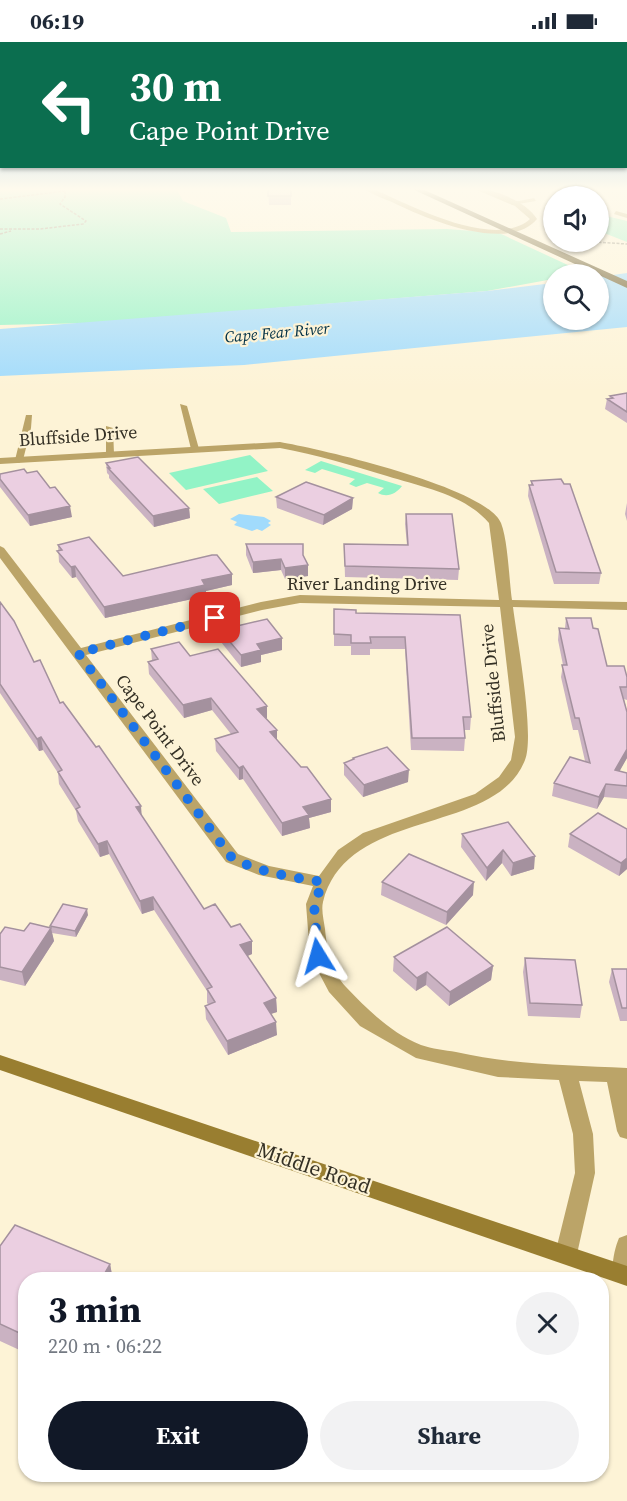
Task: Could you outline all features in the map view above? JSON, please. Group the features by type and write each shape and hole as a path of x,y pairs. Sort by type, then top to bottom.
{"highway":[{"path":"563,256 627,285"},
{"path":"582,256 627,276"}],"main road":[{"name":"Middle Road","path":"0,1062 625,1275"}],"street":[{"name":"Bluffside Drive","path":"0,461 262,444 296,447 454,493 479,507 495,522 522,737 518,760 504,780 480,797 369,837 344,854 323,882 314,904 318,956 335,987 367,1021 416,1051 498,1069 621,1075"},
{"name":"Cape Point Drive","path":"0,550 232,858 249,867 277,875 323,882"},
{"name":"River Landing Drive","path":"78,653 261,606 300,599 627,606"},
{"path":"566,1254 585,1173 582,1134 567,1072"},
{"path":"621,1075 627,1131"},
{"path":"625,1275 627,1245"}],"lane":[{"path":"183,406 195,449"},
{"path":"19,459 21,448 28,437 29,417"},
{"path":"109,428 110,454"}],"green space":[{"path":"0,256 549,256 566,264 543,264 543,281 487,291 91,323 0,325"},
{"path":"250,455 268,471 186,490 169,473"},
{"path":"321,461 402,486 394,493 385,495 378,493 384,488 367,483 356,487 349,484 355,479 322,469 315,473 305,470"},
{"path":"257,477 273,491 219,504 203,489"}],"water":[{"path":"627,273 627,327 609,329 609,276"},
{"name":"Cape Fear River","path":"543,284 543,330 597,330 244,365 0,376 0,329 487,291"},
{"path":"239,514 264,517 271,521 268,523 271,525 262,531 257,529 252,531 234,525 237,522 230,519"}],"building":[{"path":"627,393 627,412 607,399 613,398 610,396"},
{"path":"138,457 189,508 153,516 108,468 110,468 106,463"},
{"path":"24,469 27,473 37,471 50,488 55,487 70,506 28,515 0,479 0,474"},
{"path":"561,479 564,484 570,484 601,573 556,572 529,485 533,485 531,481"},
{"path":"306,482 353,498 324,515 276,497"},
{"path":"406,514 452,514 459,569 345,566 344,544 408,545"},
{"path":"89,537 123,576 212,555 217,555 232,574 202,580 205,585 104,607 75,566 71,567 57,551 62,550 58,545"},
{"path":"246,544 303,544 303,555 308,565 285,568 281,559 253,562"},
{"path":"0,602 14,621 34,662 40,660 60,703 63,702 96,747 99,746 141,806 136,807 204,909 215,904 231,927 240,924 252,941 240,945 276,998 264,1003 276,1022 227,1041 205,1006 215,1002 207,989 212,987 153,897 140,901 107,841 98,844 76,809 80,807 58,772 62,770 41,737 37,739 0,684"},
{"path":"334,609 356,610 356,613 460,615 471,717 463,717 465,738 412,738 405,637 370,637 371,643 351,643 351,635 334,634"},
{"path":"566,618 591,618 593,628 598,629 607,666 624,666 627,677 627,687 620,687 627,712 627,749 615,770 627,773 627,786 606,784 599,797 554,783 570,757 590,763 579,718 575,718 562,665 567,665 559,628 569,629"},
{"path":"267,619 282,638 257,644 261,650 241,655 220,630"},
{"path":"179,642 190,656 218,649 267,706 257,709 277,730 270,732 301,767 307,767 331,799 303,807 309,815 282,823 243,766 239,768 215,739 238,732 211,698 183,705 148,662 158,659 151,649"},
{"path":"387,747 409,770 364,785 344,763 353,758"},
{"path":"598,813 627,829 627,858 621,863 570,834"},
{"path":"508,822 535,856 513,863 503,850 487,868 462,834"},
{"path":"409,854 474,882 447,912 382,882"},
{"path":"63,904 87,909 75,931 50,926"},
{"path":"30,923 51,928 22,972 0,967 0,934 5,927 24,931"},
{"path":"447,927 493,966 450,992 427,972 417,978 394,957"},
{"path":"525,958 575,960 582,1005 530,1003"},
{"path":"612,969 627,969 627,1008 622,1008"},
{"path":"15,1225 110,1264 106,1272 18,1272 18,1332 0,1324 0,1246"}],"route":[{"path":"215,618 78,653 232,858 249,867 277,875 323,882 314,904 314,929 318,956"}]}
